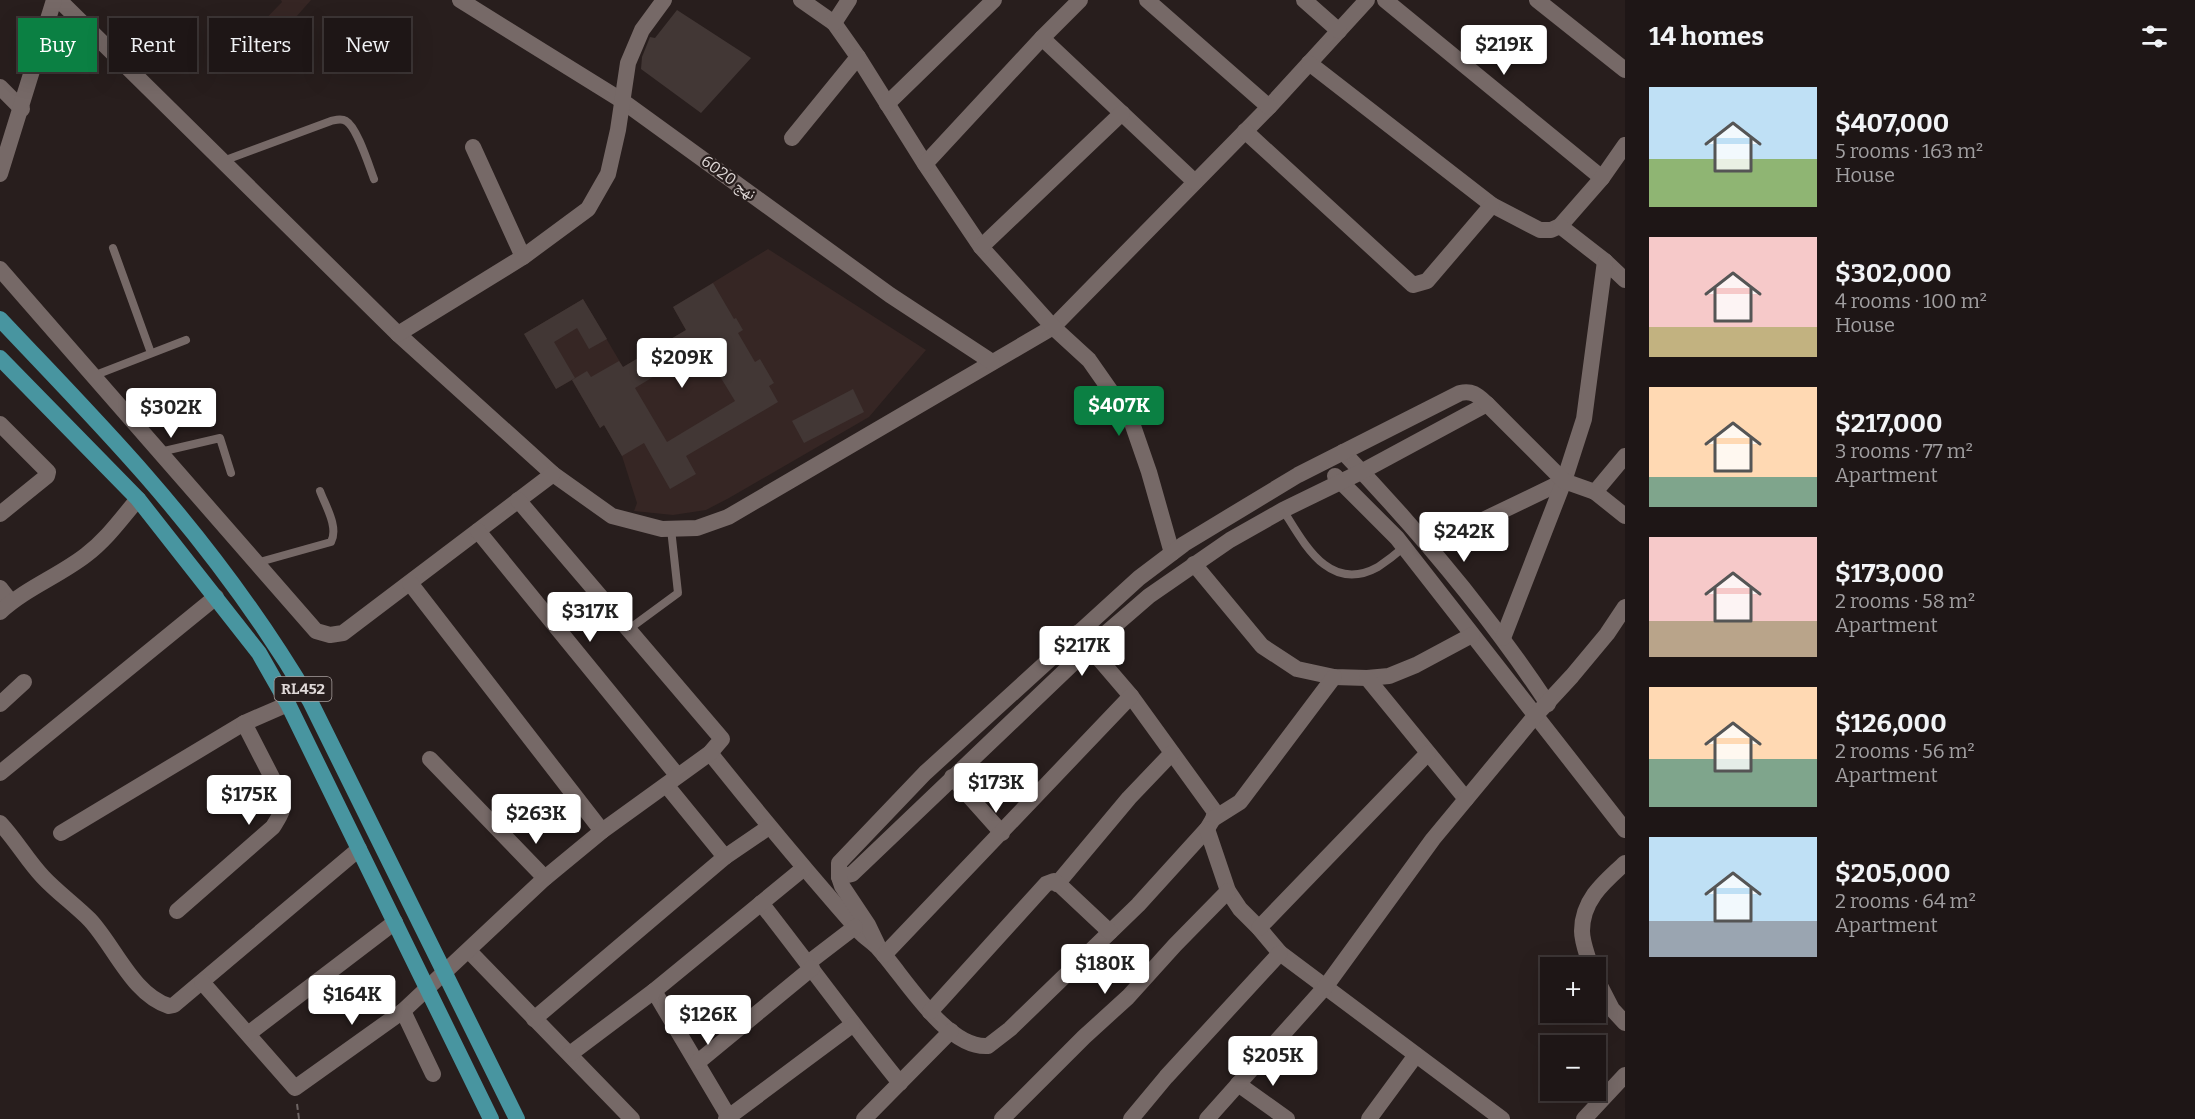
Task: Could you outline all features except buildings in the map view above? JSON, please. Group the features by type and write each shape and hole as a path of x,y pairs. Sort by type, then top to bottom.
{"highway":[{"name":"RL452","path":"0,319 146,476 224,573 276,644 310,701 517,1119"},
{"name":"RL452","path":"0,358 138,500 259,653 288,704 491,1119"}],"street":[{"path":"0,174 54,0"},
{"path":"59,0 398,334 553,474 612,516 662,529 697,528 728,517 1053,327 1269,107 1367,0"},
{"name":"نهج 6020","path":"460,0 621,100 890,295 992,362"},
{"path":"398,334 523,257 588,209 608,174 618,130 628,63 636,41 664,0"},
{"path":"801,0 834,23 981,247 1053,327 1089,360 1131,420 1149,472 1172,553"},
{"path":"834,23 849,0"},
{"path":"887,104 994,0"},
{"path":"925,164 1080,0"},
{"path":"1147,0 1269,107"},
{"path":"1304,0 1339,31"},
{"path":"1385,0 1602,178"},
{"path":"1537,0 1625,70"},
{"path":"1042,38 1194,182"},
{"path":"792,138 858,57"},
{"path":"1309,63 1492,206 1540,230 1551,230 1560,226 1622,156"},
{"path":"0,87 22,109"},
{"path":"981,247 1122,113"},
{"path":"1245,130 1413,285 1427,281 1492,206"},
{"path":"473,147 523,257"},
{"path":"1560,226 1605,261 1625,280"},
{"path":"1503,638 1564,481 1584,419 1605,261"},
{"path":"0,269 316,631 330,635 343,633 553,474"},
{"path":"881,952 868,925 843,886 839,877 839,864 862,837 925,773 1077,633 1139,578 1172,553 1223,520 1321,463 1468,391 1474,392 1487,404 1564,481 1595,492 1625,516"},
{"path":"839,877 852,874 1090,647 1149,596 1230,540 1487,404"},
{"path":"0,424 48,472 47,476 0,514"},
{"path":"1343,452 1429,546 1503,638 1548,704"},
{"path":"1595,492 1625,456"},
{"path":"1321,463 1342,481 1404,547 1625,830"},
{"path":"1429,546 1564,481"},
{"path":"0,588 6,607 85,556 109,535 138,500"},
{"path":"202,982 295,1088 403,1011 545,878 602,831 710,753 722,739 518,500"},
{"path":"478,531 672,781 725,857"},
{"path":"1194,564 1262,646 1297,669 1334,677 1389,676 1416,665 1472,634"},
{"path":"410,583 602,831"},
{"path":"0,773 216,597"},
{"path":"1207,1119 1326,986 1433,839 1535,716 1548,704 1607,634 1625,607"},
{"path":"1077,633 1131,696 1215,812 1210,824 1228,891 1240,909 1280,953 1502,1119"},
{"path":"710,753 769,827 855,927 881,952 930,1012 951,1031 972,1044 982,1047 997,1041 1138,905 1210,824 1240,802 1334,677"},
{"path":"1367,678 1466,800"},
{"path":"0,704 24,682"},
{"path":"881,952 1002,833 1131,696"},
{"path":"61,833 244,723 288,704"},
{"path":"177,911 273,827 282,813 284,805 282,798 244,723"},
{"path":"1058,884 1129,798 1172,753"},
{"path":"1259,928 1428,753"},
{"path":"430,759 545,878"},
{"path":"952,777 1002,833"},
{"path":"0,823 43,877 90,920 140,988 151,998 169,1006 174,1005 202,982 359,849"},
{"path":"534,1018 725,857 769,827"},
{"path":"1588,957 1582,933 1585,912 1595,891 1625,863"},
{"path":"570,1054 654,991 804,868"},
{"path":"930,1012 1046,884 1054,881 1058,884 1110,932"},
{"path":"1002,1119 1084,1037 1128,997 1174,945 1228,891"},
{"path":"761,903 810,965 852,1024 900,1083"},
{"path":"248,1034 395,922"},
{"path":"698,1062 855,927"},
{"path":"469,951 632,1119"},
{"path":"1131,1119 1166,1077 1280,953"},
{"path":"654,991 729,1118 852,1024"},
{"path":"1606,997 1612,1009 1625,1023"},
{"path":"403,1011 434,1074"},
{"path":"864,1119 951,1031"},
{"path":"1369,1119 1416,1055"},
{"path":"1584,1119 1625,1075"},
{"path":"1238,1084 1287,1119"}],"lane":[{"path":"223,161 340,119 348,121 353,129 374,179"},
{"path":"112,248 151,353"},
{"path":"93,376 186,340"},
{"path":"160,452 220,438 231,474"},
{"path":"256,562 331,542 334,528 320,491"},
{"path":"1283,510 1312,555 1326,567 1334,570 1351,573 1368,571 1404,547"},
{"path":"629,629 678,593 671,528"}],"shaded area":[{"path":"281,0 311,0 295,18 267,18 282,2"},
{"path":"768,249 926,350 869,417 729,498 706,510 673,515 634,511 637,503 622,456 604,425 600,428 572,380 556,389 524,334 583,299 623,367 686,330 673,307"}]}
